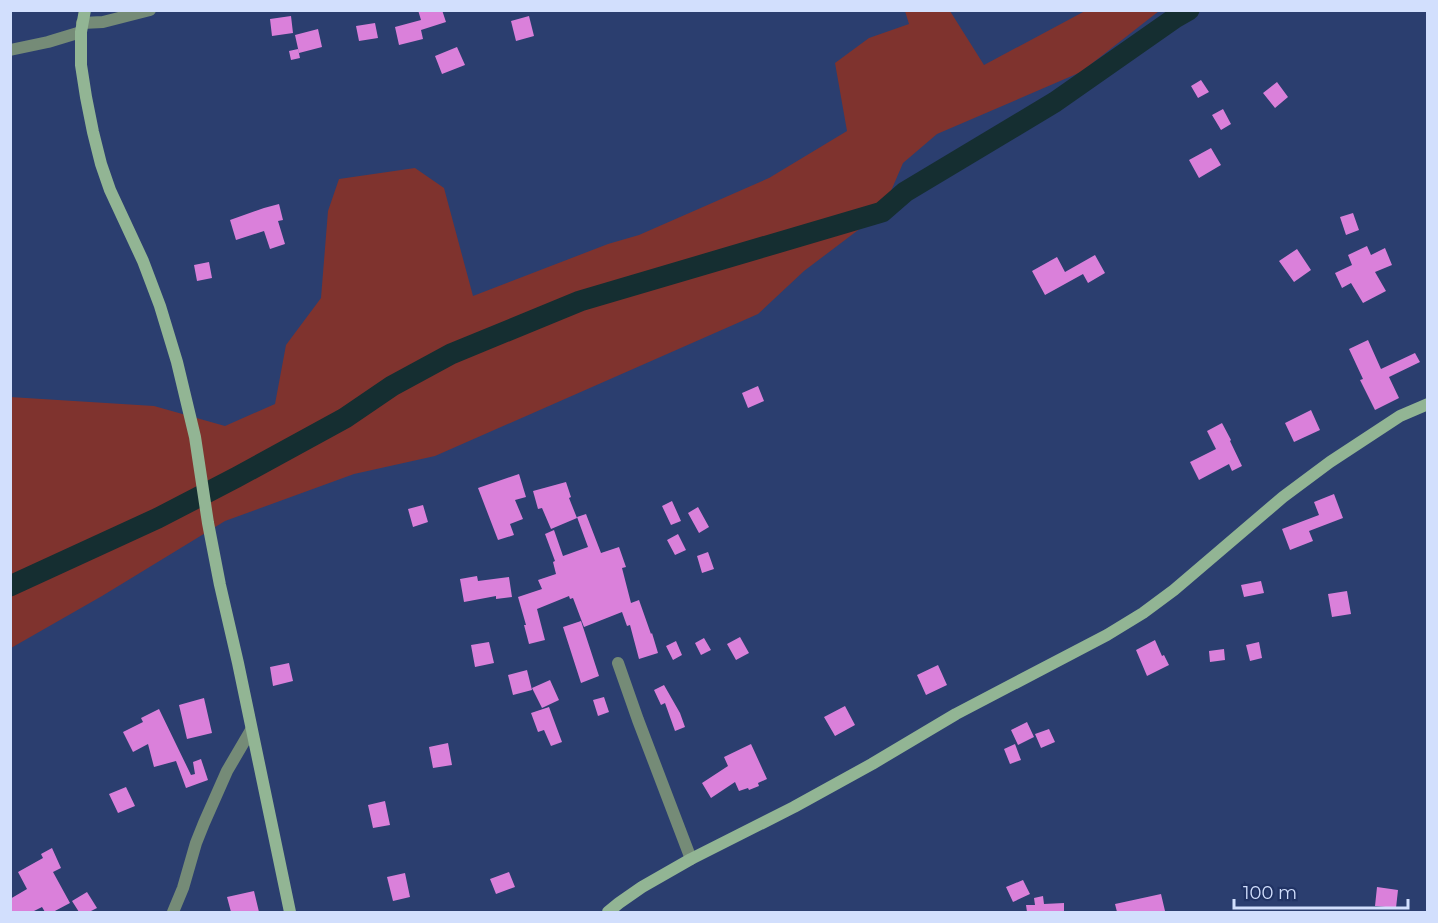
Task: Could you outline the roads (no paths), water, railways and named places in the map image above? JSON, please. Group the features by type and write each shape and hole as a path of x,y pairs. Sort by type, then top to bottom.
{"street":[{"path":"85,10 81,65 101,164 160,306 195,437 220,585 290,912"},
{"path":"10,50 48,42 82,28 148,11"},
{"path":"608,912 634,893 691,859 794,807 956,714 1107,635 1143,613 1174,590 1283,497 1330,462 1400,416 1428,404"},
{"path":"618,663 691,859"},
{"path":"173,912 208,813 227,771 251,730"}],"waterway":[{"path":"10,586 158,518 237,477 345,418 392,386 451,354 580,301 882,212 905,192 1055,102 1189,10"}]}
